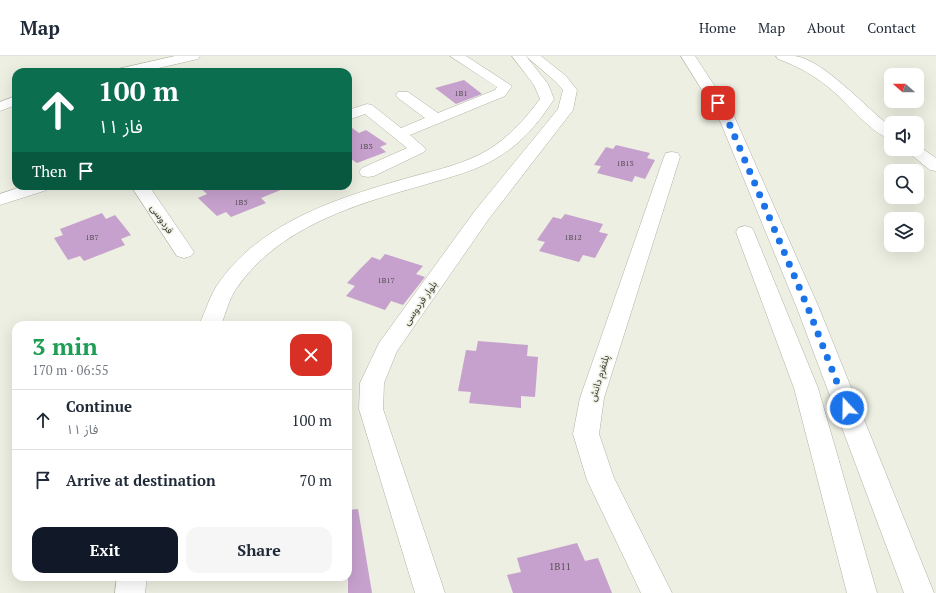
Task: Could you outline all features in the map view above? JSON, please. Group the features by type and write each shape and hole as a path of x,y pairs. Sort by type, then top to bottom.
{"street":[{"path":"399,134 500,93 506,86 457,56"},
{"path":"212,321 227,287 247,262 288,229 336,208 457,169 494,152 533,120 547,100 541,84 519,56"},
{"name":"بلوار فردوسی","path":"430,593 371,409 372,383 387,349 527,156 565,110 570,90 561,79 533,56"},
{"path":"674,56 683,56"},
{"path":"688,56 726,116 808,308 920,593"},
{"path":"783,56 820,72 849,97 876,124 884,129"},
{"path":"145,68 190,60"},
{"path":"403,95 436,119"},
{"path":"0,107 12,102"},
{"path":"352,113 366,108 418,149 368,172"},
{"path":"922,156 936,166"},
{"name":"پلتفرم دانش","path":"657,593 601,480 586,434 592,398 672,157"},
{"path":"0,200 29,190"},
{"name":"فردوسی","path":"143,190 184,252"},
{"path":"746,232 806,388 862,593"},
{"path":"130,593 132,581"}],"building":[{"path":"464,80 482,94 456,104 435,88"},
{"path":"352,128 359,133 366,130 387,144 380,147 386,152 357,163 352,160"},
{"path":"616,145 650,153 647,158 655,160 645,179 635,176 632,182 597,173 601,166 594,165 606,147 613,149"},
{"path":"202,190 281,190 261,198 266,203 231,217 226,212 217,216 198,198 207,194"},
{"path":"102,213 106,219 115,215 131,235 121,239 125,245 84,261 80,256 68,260 54,238 63,235 60,229"},
{"path":"565,214 603,224 599,232 608,234 595,258 583,255 579,262 539,251 545,242 537,240 553,217 561,219"},
{"path":"385,254 423,266 416,274 425,277 403,305 391,301 385,310 346,296 355,286 347,283 372,257 380,260"},
{"path":"478,341 528,345 527,356 538,357 535,397 521,396 521,408 469,403 471,392 458,391 466,350 476,351"},
{"path":"358,509 372,593 348,593 348,581 352,581 352,510"},
{"path":"577,543 585,561 598,558 612,593 513,593 507,575 521,572 517,558"}],"route":[{"path":"718,103 726,116 808,308 847,408"}]}
